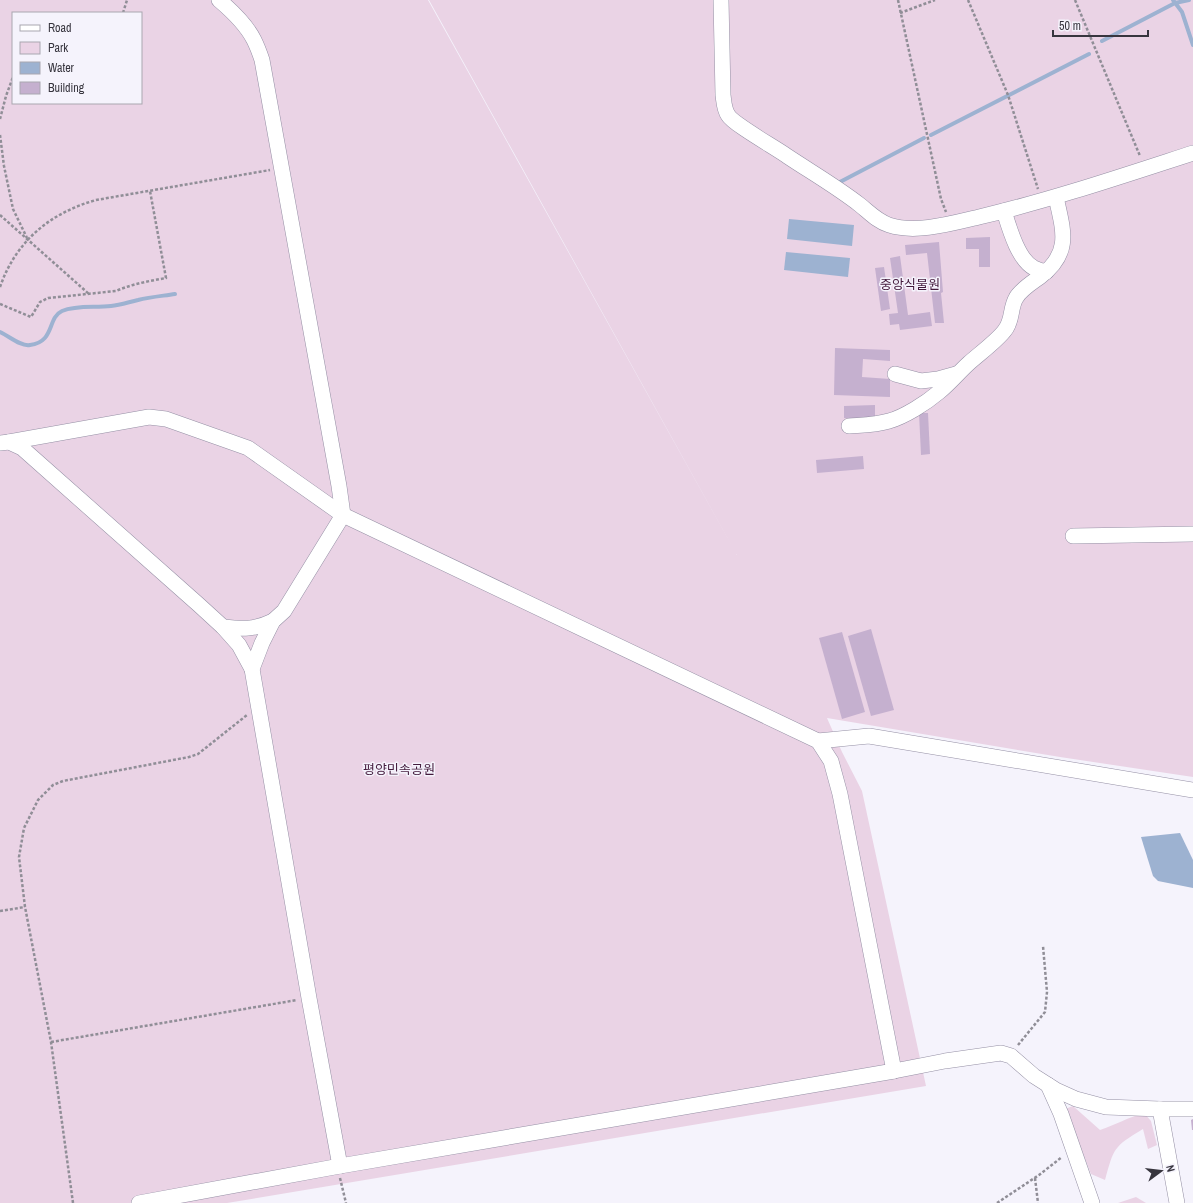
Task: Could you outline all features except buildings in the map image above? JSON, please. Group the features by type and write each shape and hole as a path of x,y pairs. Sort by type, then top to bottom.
{"street":[{"path":"219,0 242,22 254,39 262,60 338,478 343,515 284,611 273,621 262,627 243,629 223,627"},
{"path":"721,0 724,108 731,120 776,148 860,205 878,220 890,225 902,228 916,228 950,224 1049,198 1193,153"},
{"path":"850,426 879,424 890,421 913,410 939,392 1005,331 1010,322 1015,299 1046,272 1058,259 1063,243 1062,224 1049,198"},
{"path":"1004,211 1013,240 1024,258 1033,268 1046,272"},
{"path":"895,374 920,381 938,379 957,374"},
{"path":"4,442 149,417 166,419 248,448 343,515 818,741 869,736 1193,790"},
{"path":"4,442 22,448 223,627 239,645 252,669 338,1167"},
{"path":"1073,536 1193,534"},
{"path":"252,669 262,643 273,621"},
{"path":"818,741 831,761 840,794 894,1071"},
{"path":"139,1203 945,1061 1001,1053 1022,1064 1034,1076 1048,1085 1076,1098 1106,1107 1193,1109"},
{"path":"1048,1085 1061,1114 1092,1203"},
{"path":"1160,1109 1177,1203"}],"path":[{"path":"123,12 127,0"},
{"path":"898,0 941,199 950,224"},
{"path":"900,13 935,0"},
{"path":"968,0 1049,198"},
{"path":"1074,0 1145,168"},
{"path":"0,118 12,80"},
{"path":"0,135 4,166 13,209 27,239"},
{"path":"0,287 4,275 15,255 27,239 57,216 74,207 96,200 281,168"},
{"path":"0,304 31,316 40,302 48,298 116,291 148,281 166,278 150,191"},
{"path":"0,215 89,294"},
{"path":"73,1203 51,1042 25,907 19,858 24,828 38,800 52,785 63,780 189,757 198,754 258,706"},
{"path":"0,911 25,907"},
{"path":"1009,1056 1045,1012 1047,992 1042,946"},
{"path":"51,1042 309,998"},
{"path":"997,1203 1035,1178 1073,1149"},
{"path":"338,1167 346,1203"},
{"path":"1035,1178 1038,1203"}],"green space":[{"name":"평양민속공원","path":"0,0 428,0 737,555 429,0 1193,0 1193,777 1060,757 827,718 862,791 926,1086 227,1203 0,1203"},
{"path":"1073,1106 1100,1130 1144,1113 1151,1121 1157,1145 1148,1149 1143,1129 1126,1140 1116,1149 1105,1180 1091,1174 1065,1109"},
{"path":"1136,1197 1146,1203 1118,1203"}],"water":[{"path":"789,219 854,225 852,246 787,239"},
{"path":"786,252 850,258 848,277 784,270"},
{"path":"1180,833 1193,860 1193,888 1158,881 1153,876 1141,837"}],"waterway":[{"path":"1173,0 1182,12 1193,45"},
{"path":"1102,41 1175,3 1189,0"},
{"path":"931,135 1089,54"},
{"path":"838,183 924,138"},
{"path":"0,332 19,343 30,345 38,343 47,335 57,314 62,311 80,307 114,306 147,298 175,294"}],"park label":[{"name":"중앙식물원","path":"910,284"}]}
